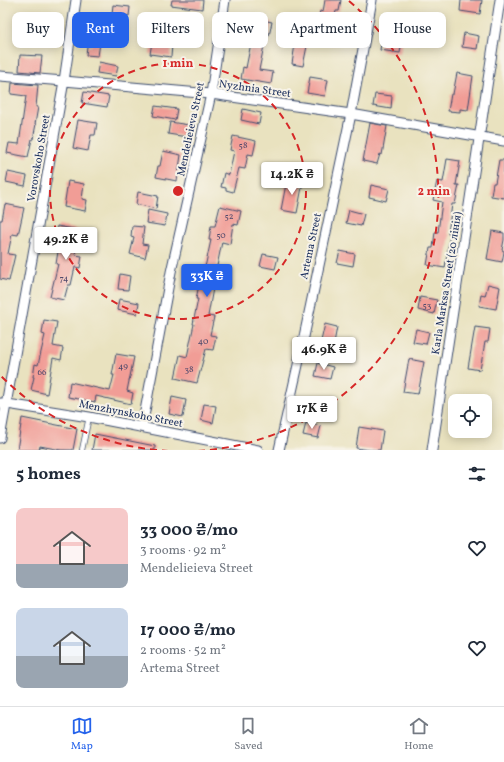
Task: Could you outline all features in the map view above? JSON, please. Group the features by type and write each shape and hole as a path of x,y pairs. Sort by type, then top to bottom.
{"street":[{"name":"Vorovskoho Street","path":"0,438 3,404 64,81 76,0"},
{"name":"Mendelieieva Street","path":"142,427 171,272 211,94 225,0"},
{"name":"Artema Street","path":"279,450 351,114 372,0"},
{"name":"Karla Marksa Street (20 лiнiя)","path":"432,450 500,0"},
{"name":"Nyzhnia Street","path":"0,76 211,94 351,114 504,141"},
{"name":"Menzhynskoho Street","path":"3,404 89,417 258,450"}],"lane":[{"path":"82,450 89,417"}],"building":[{"path":"172,0 203,0 202,9 171,5"},
{"path":"325,0 341,0 339,11 323,12"},
{"path":"461,0 482,0 480,14 460,11"},
{"path":"113,5 130,7 129,16 129,12 112,12"},
{"path":"268,21 272,22 268,36"},
{"path":"464,33 479,36 477,49 462,47"},
{"path":"87,48 99,48 98,56 86,55"},
{"path":"151,48 172,48 171,57 150,54"},
{"path":"250,48 264,48 259,70 273,72 271,84 241,79 243,67 246,68"},
{"path":"294,48 307,48 303,66 292,64"},
{"path":"380,48 401,48 400,53 380,50"},
{"path":"20,55 42,56 40,73 19,71"},
{"path":"99,62 118,66 116,76 97,73"},
{"path":"457,73 473,76 468,110 460,109 460,112 448,111"},
{"path":"310,77 328,80 325,96 307,93"},
{"path":"12,83 38,85 36,124 28,157 7,153 9,143 19,144 26,96 11,94"},
{"path":"84,92 109,96 107,107 82,103"},
{"path":"375,94 392,96 391,109 373,106"},
{"path":"155,106 177,109 175,120 153,116"},
{"path":"243,109 261,113 259,124 241,120"},
{"path":"78,120 97,123 95,135 91,135 88,151 73,148"},
{"path":"170,122 189,125 187,137 168,134"},
{"path":"370,123 387,126 382,155 380,154 377,164 363,161"},
{"path":"233,136 256,141 253,155 248,154 245,169 239,168 233,192 221,187 224,173 229,175 234,151 230,150"},
{"path":"163,151 181,155 177,181 156,177"},
{"path":"447,159 460,161 456,185 459,185 455,204 452,204 448,234 450,234 445,268 427,265 430,248 433,248 435,232 438,232 442,202 433,200 437,181 443,182"},
{"path":"499,160 504,160 504,198 491,196"},
{"path":"8,172 27,176 25,186 6,182"},
{"path":"287,179 303,182 297,213 281,210"},
{"path":"68,181 84,184 82,199 87,200 85,211 64,207"},
{"path":"371,185 389,189 386,201 369,197"},
{"path":"138,192 158,196 156,209 136,204"},
{"path":"5,204 24,208 18,235 12,234 8,254 15,255 9,281 0,279 0,220 2,220"},
{"path":"220,206 241,211 238,225 233,224 230,244 222,242 217,266 224,268 221,278 215,277 208,316 214,317 210,335 216,336 213,350 206,349 197,383 175,378 180,355 187,357 198,299 196,299 211,240 209,240 211,226 215,226"},
{"path":"148,210 167,214 165,226 146,223"},
{"path":"349,210 364,214 361,226 346,223"},
{"path":"57,226 79,230 75,255 82,256 80,268 75,267 71,285 68,285 64,300 50,297 58,264 56,264 60,239 55,238"},
{"path":"132,226 144,227 142,244 148,245 145,258 130,254 134,238 131,237"},
{"path":"492,231 504,233 502,250 504,252 502,262 487,259"},
{"path":"340,251 355,254 353,266 337,263"},
{"path":"263,254 278,257 275,269 260,266"},
{"path":"120,274 130,276 128,290 118,289"},
{"path":"488,284 500,287 496,309 479,306 481,295 485,296"},
{"path":"420,297 437,300 434,314 418,310"},
{"path":"119,299 139,303 137,314 117,310"},
{"path":"44,320 57,322 53,346 63,348 61,360 53,358 47,394 31,390 35,364 38,365 45,335 42,334"},
{"path":"325,324 337,327 334,343 321,341"},
{"path":"475,327 490,329 488,342 485,342 480,370 468,368"},
{"path":"416,329 429,332 426,344 413,342"},
{"path":"338,345 353,349 350,361 335,358"},
{"path":"116,354 134,357 127,391 133,393 131,404 96,396 95,402 68,397 70,382 110,391 114,375 112,375"},
{"path":"409,359 424,362 418,394 403,392"},
{"path":"318,363 333,367 330,379 315,376"},
{"path":"172,397 186,400 183,417 169,414"},
{"path":"204,404 216,406 213,423 201,420"},
{"path":"22,418 77,429 73,450 61,450 40,446 39,450 17,450"},
{"path":"306,423 321,426 318,438 303,435"},
{"path":"359,427 383,431 380,450 356,448"},
{"path":"95,434 155,446 155,450 92,450"}]}
